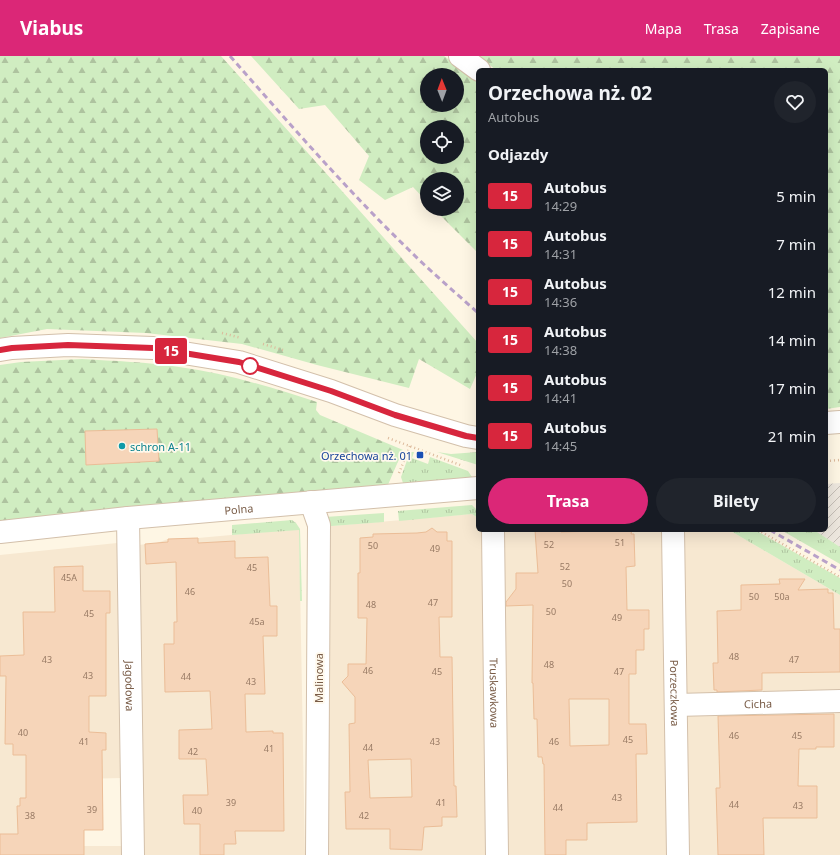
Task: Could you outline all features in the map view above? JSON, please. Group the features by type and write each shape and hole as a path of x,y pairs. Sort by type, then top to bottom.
{"street":[{"path":"460,56 476,68"},
{"path":"0,350 68,345 153,348 239,362 331,391 395,415 476,438"},
{"path":"828,423 840,422"},
{"name":"Polna","path":"0,532 128,518 476,488"},
{"name":"Malinowa","path":"311,502 319,525 317,855"},
{"name":"Jagodowa","path":"128,518 133,855"},
{"name":"Truskawkowa","path":"493,532 497,855"},
{"name":"Porzeczkowa","path":"673,532 678,855"},
{"name":"Cicha","path":"676,705 840,701"}],"path":[{"path":"828,461 840,460"},
{"path":"761,532 840,577"}],"shaded area":[{"path":"840,483 840,547 817,532 828,532 828,484"},
{"path":"472,514 476,517 476,532 482,532 486,855 325,855 320,527"},
{"path":"299,529 305,855 143,855 138,545 157,543 168,539 198,538"},
{"path":"503,532 663,532 668,855 507,855"},
{"path":"683,532 732,532 840,595 840,696 793,697 789,691 686,699"},
{"path":"117,543 119,582 121,778 42,780 43,846 122,846 122,855 0,855 0,555"},
{"path":"840,709 840,855 688,855 686,716"}],"green space":[{"path":"0,56 221,56 476,341 476,376 470,389 419,359 409,388 242,344 146,333 47,329 0,338"},
{"path":"251,56 444,56 460,68 420,68 420,112 464,112 464,71 476,80 476,251 441,216 464,216 464,172 420,172 420,194 413,187 385,200 359,180 369,156 325,105 299,109"},
{"path":"478,56 840,56 840,407 828,409 828,68 493,68"},
{"path":"82,359 179,367 214,373 266,386 317,402 316,410 320,415 403,450 387,487 0,522 0,365 21,362"},
{"path":"410,452 414,452 412,458 428,464 430,457 468,471 474,480 404,486 401,477"},
{"path":"437,452 451,454 476,452 476,464"},
{"path":"472,505 476,509 476,517 472,514 399,521 398,511"},
{"path":"384,513 384,522 319,527 325,517"},
{"path":"292,520 300,529 302,601 300,601 299,530 232,535 232,525"},
{"path":"732,532 759,532 840,578 840,595"},
{"path":"784,532 817,532 840,547 840,564"}],"building":[{"name":"schron A-11","path":"157,429 159,461 86,465 85,431"},
{"path":"432,528 437,532 447,532 447,541 452,541 452,617 439,617 440,657 452,657 454,786 456,786 457,817 442,817 442,826 424,827 422,850 390,849 390,829 346,829 345,792 350,792 349,724 355,723 355,697 342,682 348,676 348,664 366,664 367,618 358,618 360,538 373,537 373,534 426,532","holes":["411,759 412,797 370,798 368,760"]},
{"path":"535,532 632,532 631,534 634,534 635,566 626,567 627,610 649,610 649,629 644,629 644,650 636,650 636,674 629,674 629,724 646,724 647,754 636,754 637,822 587,823 587,840 566,840 566,855 545,855 544,764 542,757 538,757 537,719 534,719 532,683 533,605 506,606 506,602 516,589 516,573 538,573","holes":["569,699 609,699 609,745 570,746"]},
{"path":"198,538 198,543 235,541 235,558 268,557 270,606 277,606 277,636 263,636 265,694 245,694 246,732 273,731 273,733 283,733 284,831 235,831 236,844 224,844 224,855 200,855 200,824 184,824 183,795 208,795 206,759 179,759 179,730 212,729 210,691 165,692 164,644 174,644 174,622 177,622 176,562 146,564 145,544 168,542 168,539"},
{"path":"83,566 83,591 110,591 110,613 106,613 106,696 89,696 89,732 106,733 106,750 102,750 103,830 84,830 84,855 0,855 0,834 18,834 17,806 20,806 20,798 26,798 26,755 13,755 13,744 5,744 6,676 0,676 0,656 24,655 23,612 55,612 54,567"},
{"path":"779,579 805,579 798,590 828,589 828,593 833,593 834,629 840,629 840,672 762,673 762,690 717,692 717,690 714,690 713,663 718,663 717,611 741,610 741,585 780,584"},
{"path":"834,714 834,747 799,749 798,786 817,786 817,818 763,818 764,855 718,855 716,788 720,788 718,716"}],"railway":[{"path":"230,56 318,155 386,227 434,274 476,311"},
{"path":"774,532 840,570"}],"bus line":[{"name":"15","path":"0,350 68,345 153,348 239,362 331,391 395,415 476,438"}],"place":[{"name":"schron A-11","path":"122,446"},
{"name":"Orzechowa nż. 01","path":"420,455"}]}
